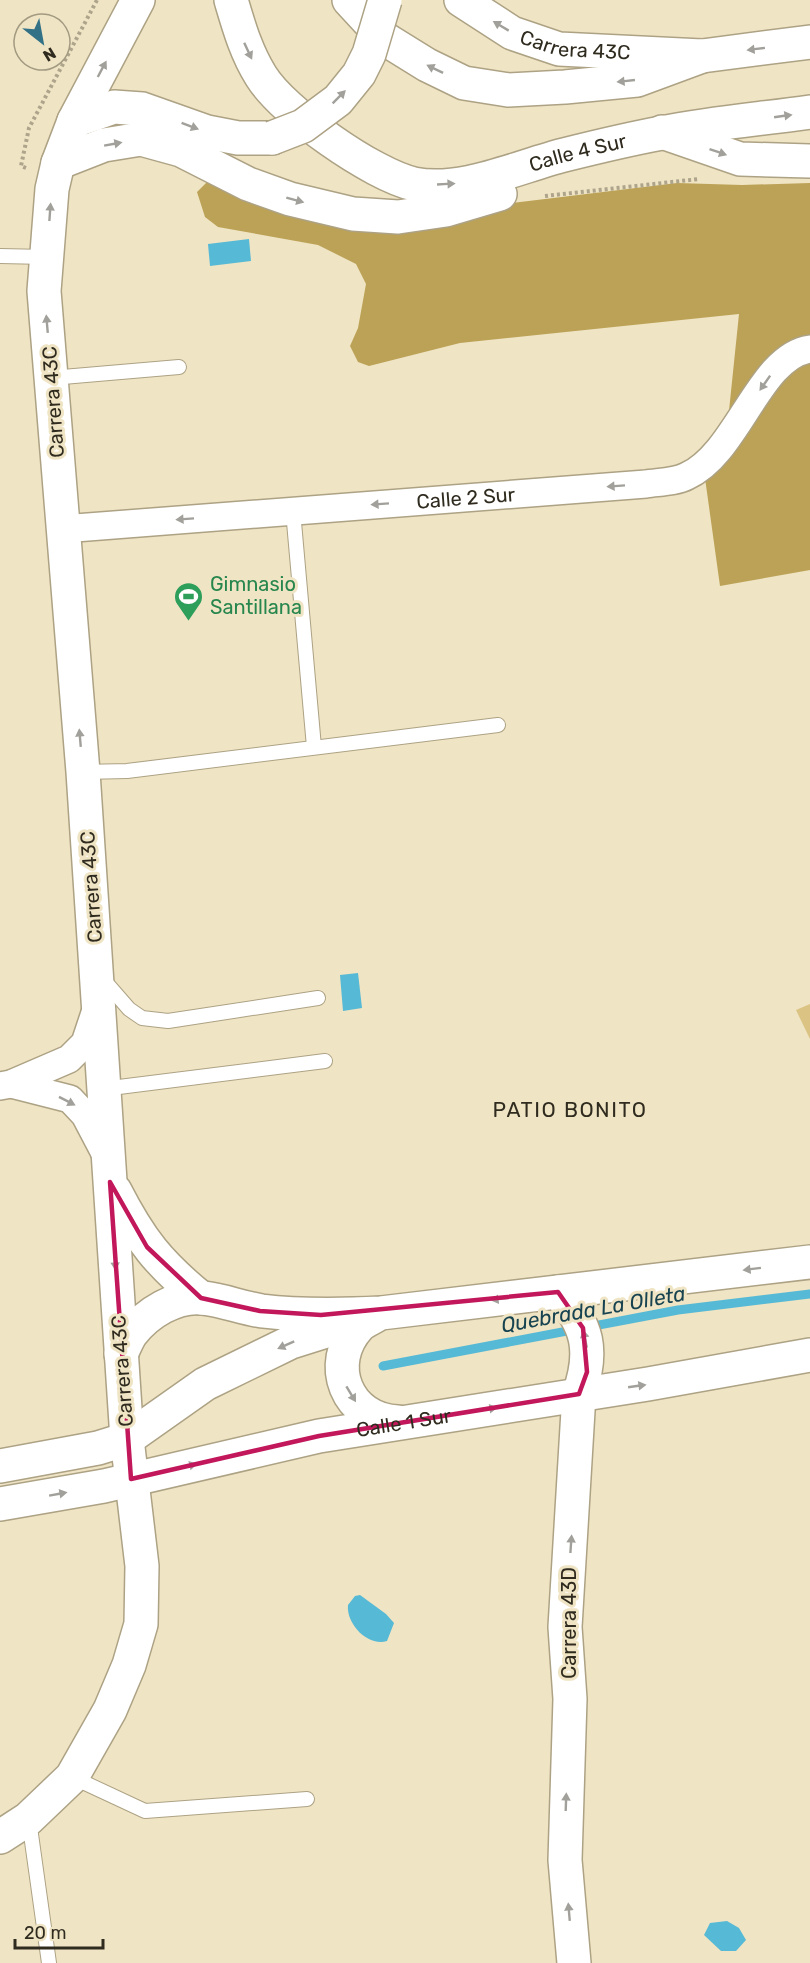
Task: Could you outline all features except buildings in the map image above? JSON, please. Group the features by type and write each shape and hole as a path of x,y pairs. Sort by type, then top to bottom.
{"street":[{"name":"Carrera 43C","path":"0,1837 28,1818 72,1777 110,1710 129,1665 141,1624 142,1566 127,1439 83,771 44,291 52,189 58,162 74,121 138,0"},
{"name":"Calle 4 Sur","path":"231,0 246,47 262,77 277,95 319,132 389,176 416,184 449,185 486,179 563,155 662,132 810,112"},
{"path":"349,0 385,39 427,65 464,83 508,90 637,80 702,56 810,42"},
{"path":"74,121 114,107 142,109 207,132 238,138 272,138 303,126 338,100 359,74 369,54 385,0"},
{"name":"Carrera 43C","path":"460,0 512,33 559,49 702,56"},
{"path":"662,132 740,159 810,161"},
{"path":"58,162 104,145 141,139 181,150 248,184 290,199 353,214 398,217 446,210 489,199 521,185 563,155"},
{"name":"Calle 2 Sur","path":"62,529 646,484 686,477 704,466 722,447 768,378 784,362 802,350 810,349"},
{"path":"6,1085 69,1059 85,1043 98,1006"},
{"path":"6,1085 70,1099 85,1115 127,1216 147,1247 172,1275 201,1298"},
{"path":"121,1354 130,1336 144,1320 160,1308 180,1301 201,1298 260,1311 321,1315 381,1313 810,1262"},
{"name":"Carrera 43D","path":"558,1292 573,1308 583,1328 588,1350 587,1372 579,1394 565,1627 570,1699 565,1860 574,1963"},
{"path":"381,1313 360,1324 346,1344 342,1368 347,1392 363,1411 385,1421 409,1422"},
{"path":"0,1466 98,1448 127,1439 205,1384 291,1342 381,1313"},
{"name":"Calle 1 Sur","path":"0,1504 104,1486 319,1436 810,1356"}],"lane":[{"path":"0,256 46,257"},
{"path":"51,378 179,367"},
{"path":"293,511 314,747"},
{"path":"83,771 127,771 498,725"},
{"path":"97,972 129,1009 142,1018 150,1019 168,1021 318,998"},
{"path":"103,1089 324,1061"},
{"path":"72,1777 145,1810 307,1799"},
{"path":"28,1818 49,1963"}],"highlighted area":[{"path":"110,1182 147,1247 201,1298 260,1311 321,1315 558,1292 583,1328 587,1372 579,1394 319,1436 131,1479"}],"shaded area":[{"path":"207,182 271,199 463,209 677,183 742,185 810,183 810,570 720,586 705,478 724,459 739,314 460,343 369,366 358,362 350,346 358,328 366,284 356,264 318,245 218,227 205,217 197,192"},
{"path":"810,1004 810,1039 796,1010"}],"water":[{"path":"249,239 251,261 210,266 208,244"},
{"path":"358,973 362,1008 343,1011 340,975"},
{"path":"360,1595 386,1614 394,1623 387,1641 373,1641 354,1626 348,1612 348,1605 355,1596"},
{"path":"727,1921 739,1928 746,1940 736,1951 721,1951 704,1935 710,1923"}],"waterway":[{"name":"Quebrada La Olleta","path":"383,1366 678,1310 810,1294"}],"place":[{"name":"Gimnasio Santillana","path":"189,622"}],"district":[{"name":"PATIO BONITO","path":"570,1109"}]}
